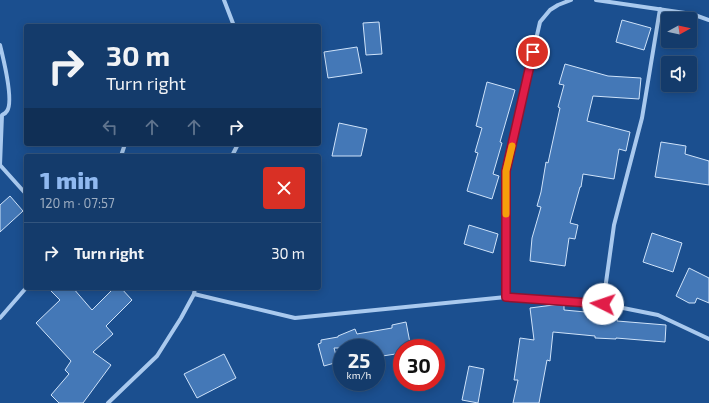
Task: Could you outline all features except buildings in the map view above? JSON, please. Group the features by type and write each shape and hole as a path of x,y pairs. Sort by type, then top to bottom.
{"street":[{"path":"224,0 233,24"},
{"path":"506,297 506,171 540,22 550,10 571,0"},
{"path":"596,0 692,14 709,20"},
{"path":"603,304 614,225 642,118 660,9"},
{"path":"0,45 8,78 9,105 7,111 2,115 0,164 24,192"},
{"path":"0,318 24,290"},
{"path":"108,403 157,356 181,318 195,290"},
{"path":"194,294 295,318 506,297 603,304 658,315 709,339"}],"slow traffic":[{"path":"506,214 506,171 512,146"}],"route":[{"path":"533,52 506,171 506,297 603,304"}]}
